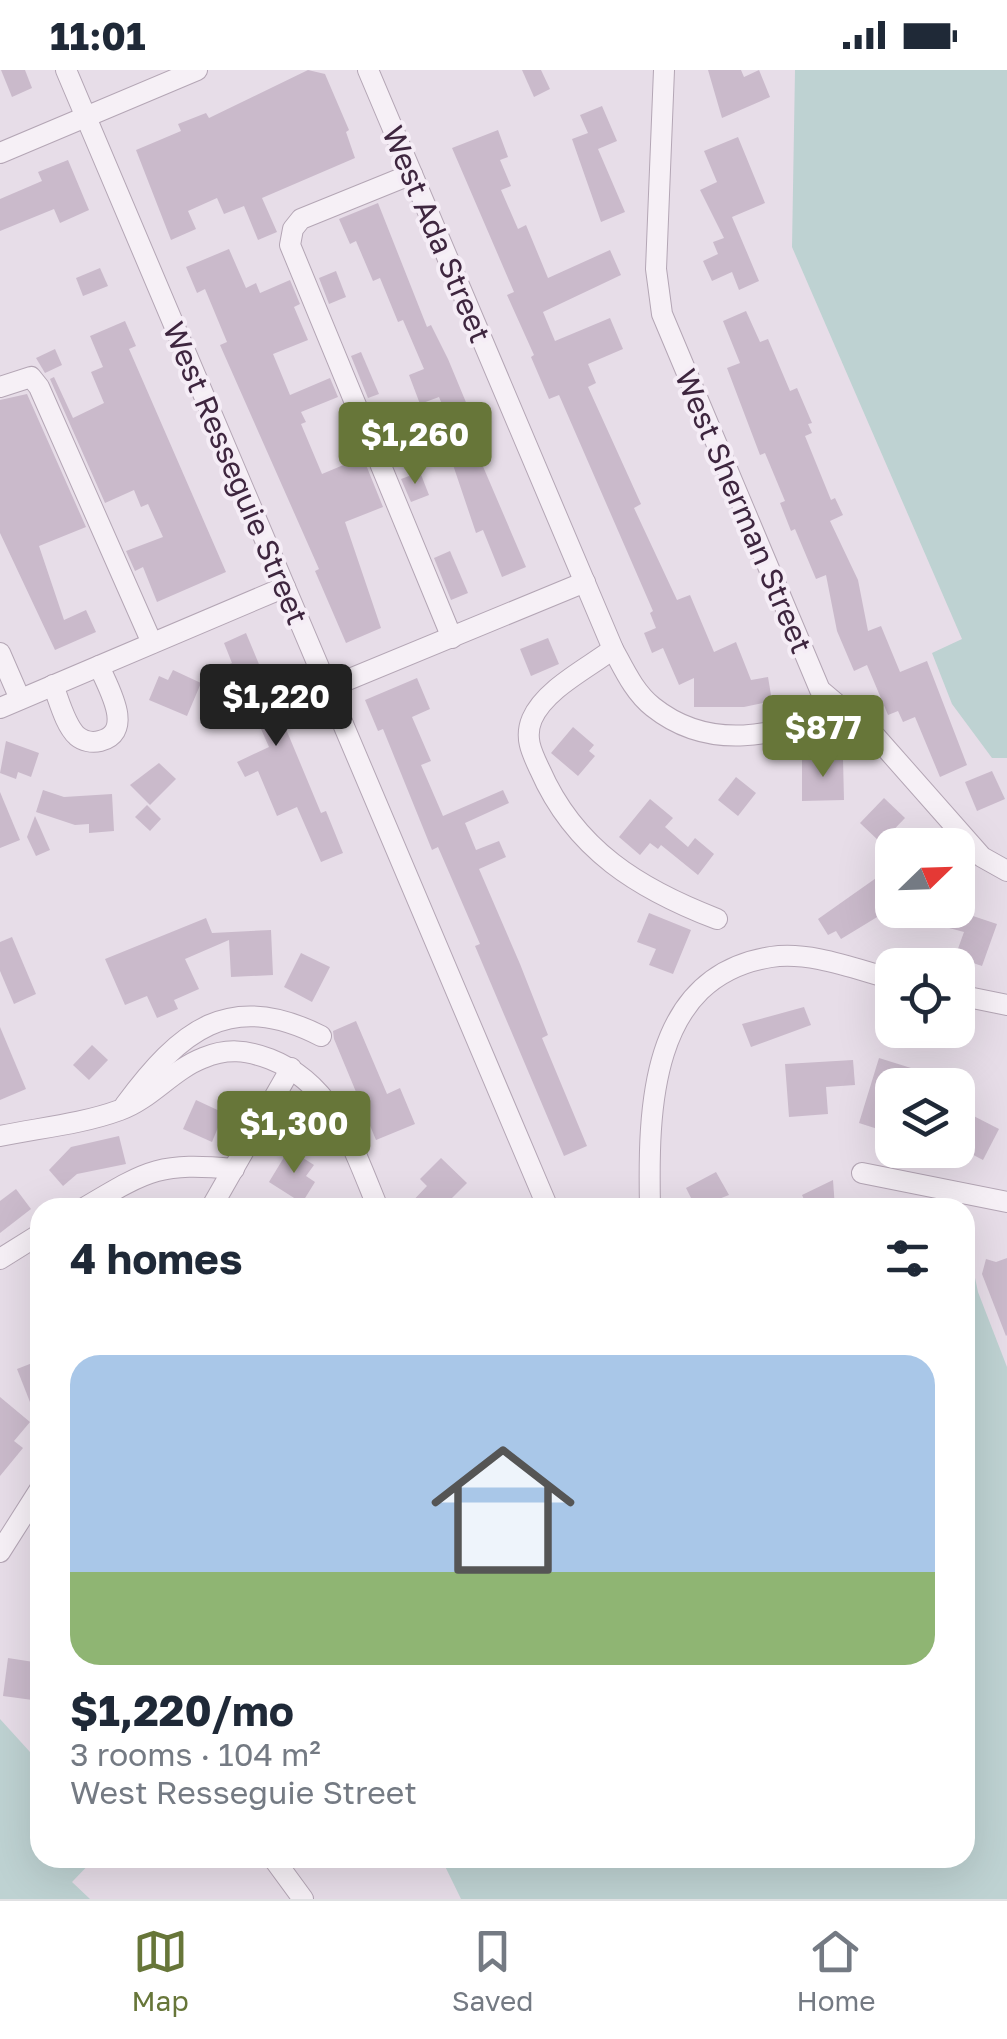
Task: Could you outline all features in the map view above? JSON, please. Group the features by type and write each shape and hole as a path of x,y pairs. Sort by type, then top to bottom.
{"street":[{"name":"West Resseguie Street","path":"66,70 544,1198"},
{"path":"0,154 196,70"},
{"name":"West Ada Street","path":"368,70 584,582 632,685 653,708 716,736 774,733 806,722 834,702"},
{"name":"West Sherman Street","path":"664,70 656,269 662,314 820,690 877,738 982,857 1007,871"},
{"path":"412,174 301,219 293,229 290,245 452,638"},
{"path":"0,386 30,377 39,387 152,643"},
{"path":"328,688 584,582"},
{"path":"0,653 10,704 284,586"},
{"path":"613,649 536,711 527,737 530,750 566,822 600,856 640,885 717,919"},
{"path":"53,685 77,736 88,742 106,739 119,717 99,666"},
{"path":"651,1198 659,1072 674,1020 691,998 731,972 774,956 807,958 875,975"},
{"path":"975,998 1007,1005"},
{"path":"121,1110 178,1044 208,1022 270,1016 321,1036"},
{"path":"0,1136 121,1110 189,1064 227,1050 254,1054 292,1068 318,1090 343,1124 374,1198"},
{"path":"217,1198 292,1068"},
{"path":"103,1198 160,1167 180,1164 234,1170"},
{"path":"862,1174 1007,1202"},
{"path":"0,1259 30,1240"},
{"path":"0,1552 30,1505"},
{"path":"280,1868 303,1899"}],"shaded area":[{"path":"795,70 1007,70 1007,758 992,758 952,704 932,653 962,639 792,247"},
{"path":"975,1278 1007,1367 1007,1899 461,1899 446,1868 975,1868"},
{"path":"0,1719 30,1752 30,1868 85,1868 72,1882 90,1899 0,1899"}],"building":[{"path":"1,70 25,70 32,88 12,97"},
{"path":"308,70 325,74 349,130 346,132 355,158 262,198 277,232 258,240 244,206 224,214 217,198 188,211 196,229 171,240 136,150 181,131 178,124 206,113 209,118"},
{"path":"522,70 541,70 550,89 534,97"},
{"path":"708,70 741,70 744,77 759,70 770,97 722,118"},
{"path":"602,106 617,141 598,149 625,212 601,222 572,139 588,133 580,115"},
{"path":"498,130 508,157 500,160 511,186 501,190 518,229 526,225 548,278 610,250 621,275 543,312 555,341 610,318 623,349 588,364 596,383 588,387 641,504 634,508 677,600 690,595 714,652 736,642 751,680 768,677 772,701 744,707 694,707 694,678 679,685 663,648 652,653 644,633 656,628 650,613 653,611 559,395 549,399 507,295 514,292 452,148"},
{"path":"738,137 765,203 732,217 759,281 739,290 732,272 712,281 703,261 718,254 713,242 724,238 700,190 717,182 704,151"},
{"path":"68,160 89,210 60,223 54,209 0,231 0,199 42,181 38,172"},
{"path":"378,203 427,327 431,325 448,359 475,424 454,433 439,397 420,404 409,375 424,369 403,320 398,322 380,278 373,281 356,241 350,244 339,219"},
{"path":"229,249 246,288 256,283 260,293 290,280 300,304 294,307 308,340 273,354 290,395 330,378 338,397 301,412 306,422 301,424 322,474 353,461 350,454 360,450 383,507 345,522 381,628 346,643 315,571 319,569 220,345 227,342 205,289 197,293 186,267"},
{"path":"100,268 108,286 83,296 76,278"},
{"path":"336,271 346,297 329,304 319,278"},
{"path":"746,311 760,342 768,339 790,391 797,388 812,423 808,424 812,433 805,436 831,500 835,498 843,515 830,521 858,580 868,631 881,626 900,672 927,661 967,765 940,777 915,717 903,722 898,711 888,715 867,665 854,671 837,631 826,575 816,579 795,529 791,531 780,503 785,501 765,453 760,455 727,368 740,363 723,321"},
{"path":"125,321 136,346 129,349 226,572 157,602 143,567 135,571 126,551 163,537 148,504 141,507 134,490 105,503 50,379 54,377 73,418 104,403 91,372 103,367 90,336"},
{"path":"55,349 62,365 45,373 36,358"},
{"path":"361,352 379,394 368,398 351,356"},
{"path":"27,394 86,527 39,546 64,620 86,610 96,632 55,650 0,533 0,400"},
{"path":"473,443 526,567 502,577 483,530 476,533 449,453"},
{"path":"420,472 429,495 411,502 401,479"},
{"path":"450,551 468,593 451,600 434,558"},
{"path":"246,633 321,813 326,811 343,853 321,862 297,807 277,816 258,771 245,777 237,762 269,747 257,720 248,724 230,681 226,683 220,668 232,663 224,643"},
{"path":"548,638 559,664 531,676 520,649"},
{"path":"173,670 201,683 187,716 149,700 159,676 168,680"},
{"path":"417,678 430,709 412,717 431,761 421,765 443,816 503,790 509,803 465,823 476,850 499,841 506,857 479,869 548,1035 542,1038 587,1146 564,1156 475,946 480,944 438,847 432,850 383,729 378,731 365,700"},
{"path":"573,727 594,745 589,751 595,756 578,776 551,753"},
{"path":"6,741 39,753 31,777 18,772 16,779 0,773"},
{"path":"843,759 844,800 802,801 802,760"},
{"path":"159,763 176,779 150,805 130,785"},
{"path":"992,771 1005,799 977,811 965,782"},
{"path":"736,777 756,793 738,816 718,800"},
{"path":"43,790 64,797 112,794 114,831 89,833 89,824 75,825 36,812"},
{"path":"0,792 20,840 0,848"},
{"path":"884,798 905,818 895,828 875,828 875,837 860,823"},
{"path":"650,799 673,818 665,827 688,847 695,838 714,854 698,875 661,845 658,849 650,843 640,855 619,837"},
{"path":"147,805 161,819 150,831 135,817"},
{"path":"35,816 50,850 36,856 27,837"},
{"path":"875,879 875,918 841,939 836,931 828,935 818,919"},
{"path":"649,913 691,930 673,974 649,965 656,949 637,942"},
{"path":"975,917 997,924 982,966 975,964 975,948 958,948 964,932 949,928 975,928"},
{"path":"206,918 212,933 271,930 273,975 231,977 229,940 185,959 199,989 174,1000 178,1009 157,1018 147,996 125,1005 105,959"},
{"path":"12,937 36,994 14,1004 0,971 0,942"},
{"path":"301,953 330,967 312,1002 284,987"},
{"path":"804,1007 811,1025 751,1047 742,1024"},
{"path":"356,1021 387,1094 400,1088 415,1124 376,1140 334,1039 333,1031"},
{"path":"0,1027 26,1089 0,1100"},
{"path":"92,1045 108,1060 89,1080 73,1065"},
{"path":"879,1058 911,1068 876,1068"},
{"path":"853,1060 855,1085 826,1087 828,1114 789,1117 785,1064"},
{"path":"875,1071 875,1128 859,1123"},
{"path":"196,1100 224,1113 212,1142 183,1129"},
{"path":"975,1117 999,1129 983,1160 975,1156"},
{"path":"119,1136 126,1164 77,1174 63,1186 49,1170 71,1147"},
{"path":"289,1149 314,1165 306,1176 315,1182 305,1198 294,1198 269,1182"},
{"path":"441,1158 467,1183 452,1198 416,1198 427,1186 420,1179"},
{"path":"716,1172 729,1195 691,1198 686,1188"},
{"path":"833,1180 834,1198 802,1195"},
{"path":"16,1189 30,1210 0,1233 0,1201"},
{"path":"1007,1258 1006,1336 982,1274 986,1259 996,1262"},
{"path":"30,1364 30,1402 17,1369"},
{"path":"0,1397 30,1422 14,1441 23,1448 0,1476"},
{"path":"8,1658 30,1661 30,1700 3,1696"}]}
